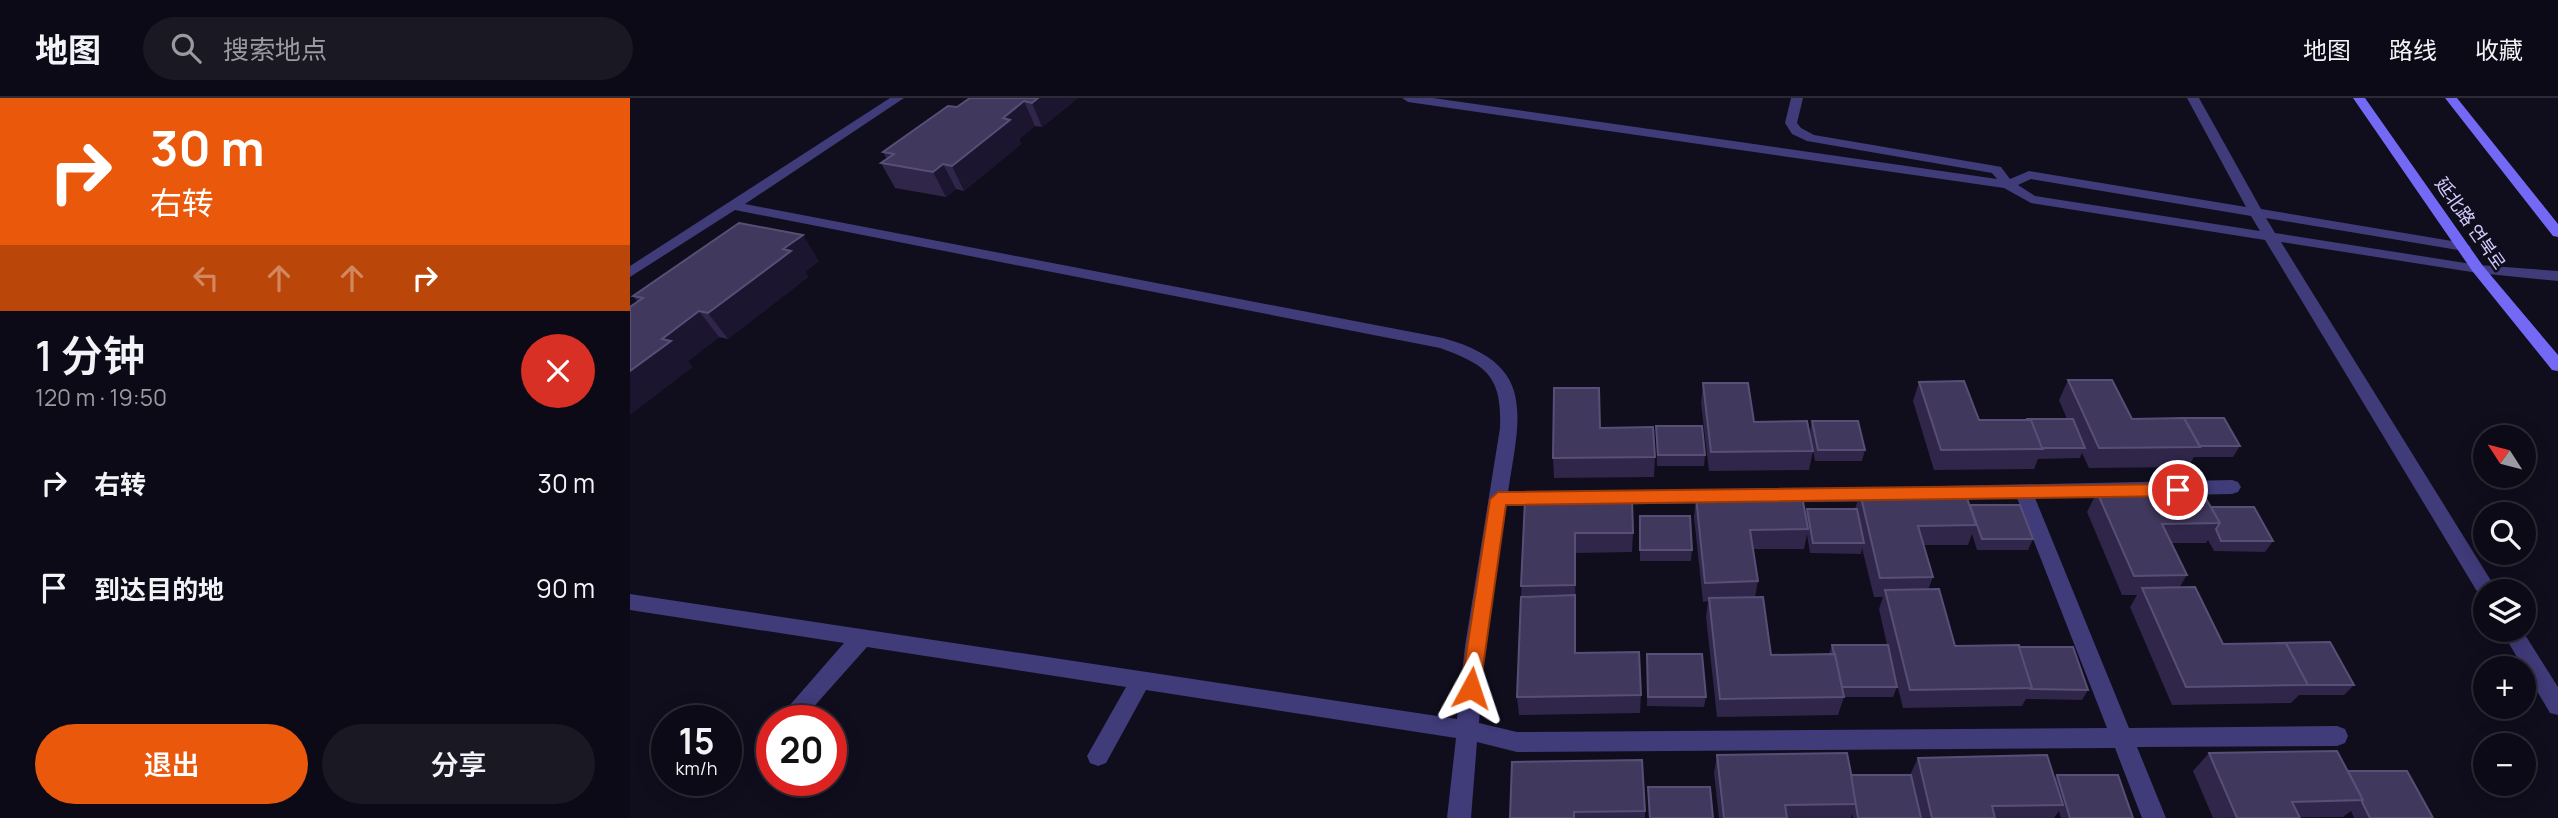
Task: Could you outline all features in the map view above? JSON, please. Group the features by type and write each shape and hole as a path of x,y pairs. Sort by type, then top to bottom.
{"main road":[{"name":"延北路 연북로","path":"2359,98 2478,269 2558,366"},
{"path":"2451,98 2558,233"}],"lane":[{"path":"630,273 898,98"},
{"path":"1408,98 2008,185 2029,175 2464,247"},
{"path":"1797,98 1791,123 1796,131 1811,138 1996,170 2008,185 2031,199 2478,269 2558,275"},
{"path":"2193,98 2256,213 2480,579"},
{"path":"733,206 1443,343 1460,349 1495,369 1506,383 1511,399 1475,646 1459,818"},
{"path":"1926,493 2232,488"},
{"path":"2024,492 2154,818"},
{"path":"1498,499 1900,494"},
{"path":"630,602 1466,730 1517,742 2124,740 2337,736"},
{"path":"801,705 862,638"},
{"path":"2518,642 2558,706"},
{"path":"1098,756 1141,680"}],"building":[{"path":"970,98 1038,98 1032,103 1024,101 1003,118 1010,120 952,166 943,164 933,172 881,163 894,154 883,152 948,106 957,107"},
{"path":"739,223 803,235 783,249 791,251 708,313 699,311 662,339 671,341 630,371 630,307 643,298 633,296"},
{"path":"2068,380 2112,380 2132,419 2184,418 2200,447 2099,448"},
{"path":"1964,381 1979,420 2031,420 2043,449 1941,450 1919,382"},
{"path":"1703,383 1748,383 1754,422 1807,421 1813,451 1711,452"},
{"path":"1554,388 1599,388 1600,428 1653,427 1655,457 1553,458"},
{"path":"2184,418 2224,418 2240,446 2200,446"},
{"path":"2027,419 2073,419 2085,448 2042,448 2031,420"},
{"path":"1812,421 1858,421 1865,450 1818,450"},
{"path":"1656,426 1702,426 1705,455 1658,455"},
{"path":"2201,490 2220,523 2162,524 2187,575 2134,576 2097,492"},
{"path":"1965,492 1976,525 1918,526 1933,577 1880,578 1860,493"},
{"path":"1802,496 1808,529 1750,530 1758,581 1705,583 1696,497"},
{"path":"1632,499 1633,533 1575,533 1575,585 1521,586 1525,500"},
{"path":"1970,505 2020,505 2033,539 1982,539"},
{"path":"2211,507 2254,507 2273,541 2221,541 2216,529 2220,523"},
{"path":"1807,509 1857,509 1864,543 1813,543"},
{"path":"1640,516 1690,516 1692,550 1640,550"},
{"path":"2195,587 2223,644 2286,643 2308,685 2186,687 2142,588"},
{"path":"1939,589 1955,646 2019,645 2032,688 1910,690 1885,590"},
{"path":"1575,595 1575,653 1639,652 1641,695 1517,697 1521,597"},
{"path":"1763,597 1771,655 1835,654 1844,697 1720,699 1709,598"},
{"path":"2330,642 2354,685 2308,685 2286,643 2276,643"},
{"path":"1832,645 1888,645 1897,687 1842,687"},
{"path":"2019,647 2073,647 2088,690 2031,689"},
{"path":"1647,654 1702,654 1706,697 1648,697"},
{"path":"2337,751 2363,800 2292,802 2300,818 2237,818 2209,753"},
{"path":"1847,753 1857,804 1785,805 1787,818 1724,818 1717,755"},
{"path":"2047,755 2063,805 1992,806 1995,818 1932,818 1918,758"},
{"path":"1642,760 1645,811 1574,812 1574,818 1510,818 1512,762"},
{"path":"2348,771 2407,771 2433,818 2370,818"},
{"path":"1851,775 1911,775 1921,818 1858,818"},
{"path":"2057,775 2118,775 2133,818 2070,818"},
{"path":"1648,787 1710,787 1713,818 1650,818"}],"route":[{"path":"1471,688 1498,499 2178,490"}]}
